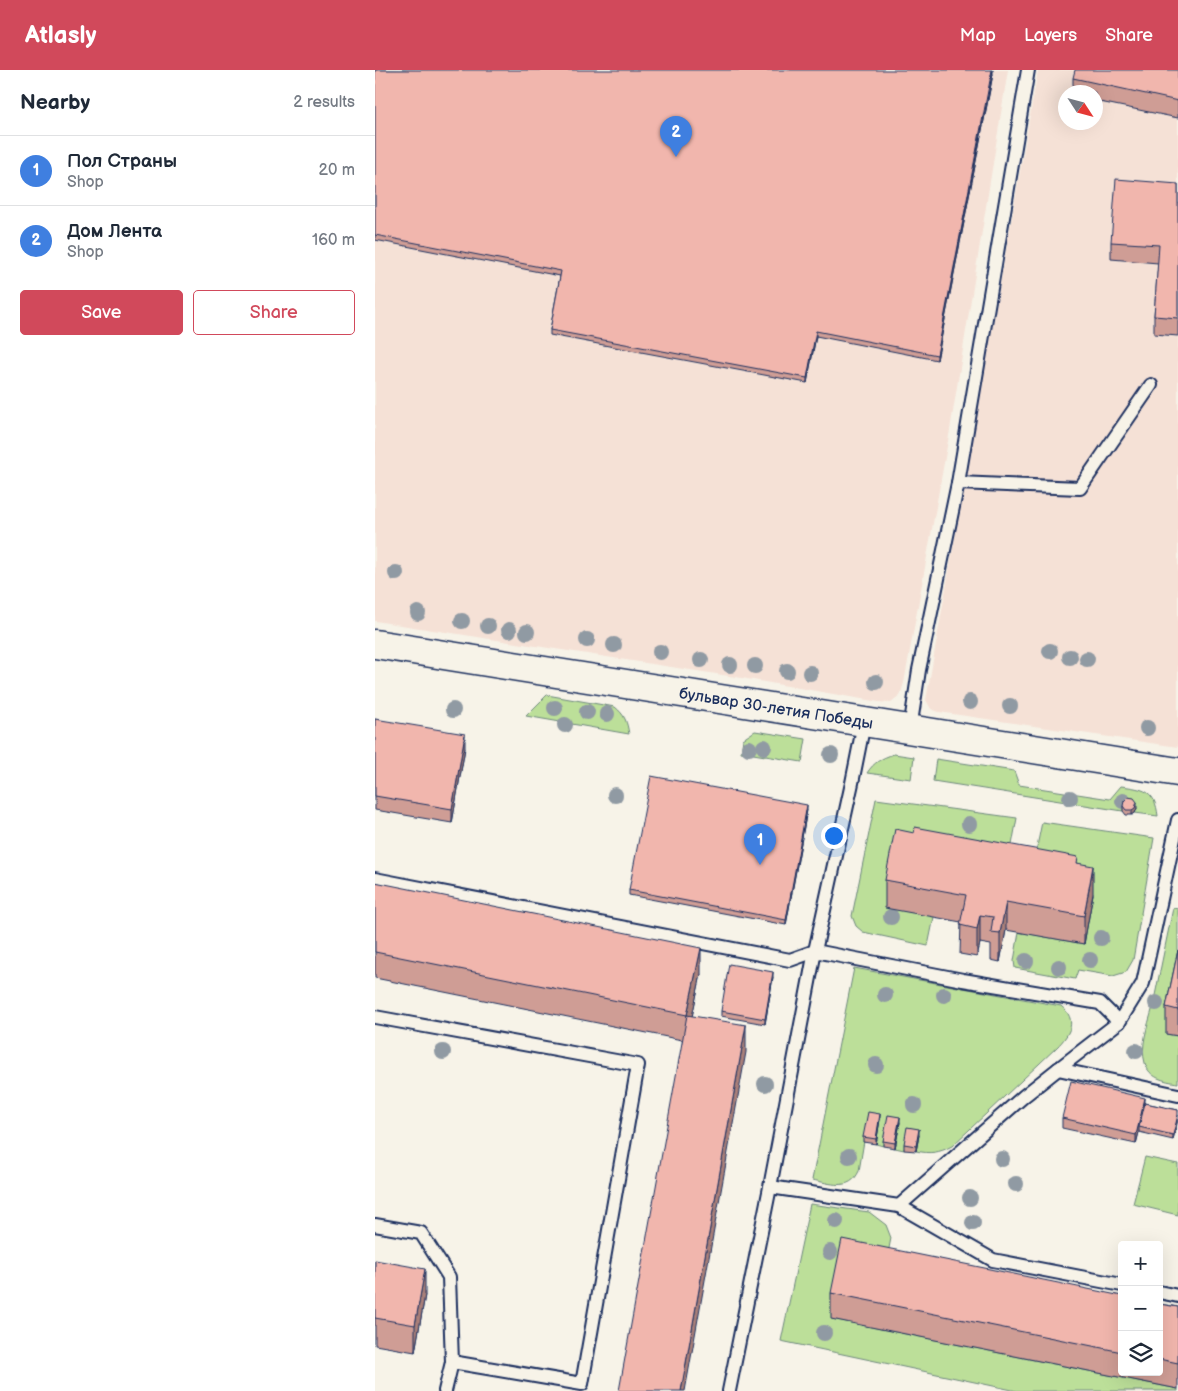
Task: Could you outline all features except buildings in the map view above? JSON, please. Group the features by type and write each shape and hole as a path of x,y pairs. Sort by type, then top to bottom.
{"main road":[{"name":"бульвар 30-летия Победы","path":"375,644 1178,772"}],"lane":[{"path":"910,729 919,670 958,483 1028,70"},
{"path":"958,483 1080,488 1151,385"},
{"path":"729,1391 815,951 864,722"},
{"path":"899,1206 1024,1096 1119,1022 1143,984 1178,820"},
{"path":"375,879 790,960 815,951 963,980 1100,1003 1119,1022"},
{"path":"375,1017 638,1065 582,1384 452,1362"},
{"path":"1058,1069 1178,1095"},
{"path":"770,1188 899,1206 993,1260 1118,1284"},
{"path":"375,1225 421,1233 449,1277 452,1362 445,1391"},
{"path":"1163,1293 1178,1296"}],"shaded area":[{"path":"375,70 1008,70 950,430 904,683 900,696 891,703 879,702 742,678 375,621"},
{"path":"1038,70 1178,70 1178,747 939,712 931,709 926,700"}],"green space":[{"path":"547,695 615,707 625,719 629,734 526,716"},
{"path":"755,731 806,739 802,762 741,752 743,739"},
{"path":"894,754 914,757 911,779 867,773 879,761"},
{"path":"936,759 1014,771 1019,785 1110,799 1121,786 1136,788 1147,792 1151,796 1158,816 1135,813 1137,808 1124,806 1123,811 933,781"},
{"path":"876,799 1017,818 1007,872 934,917 928,946 863,932 856,926 852,916"},
{"path":"1042,822 1154,838 1133,960 1126,972 1113,976 1078,970 1075,979 1015,968 1014,961 1019,932 1084,944 1031,876"},
{"path":"1173,908 1178,909 1178,976 1166,1034 1178,1036 1178,1083 1162,1080 1150,1072 1145,1063 1143,1050"},
{"path":"854,968 1061,1006 1069,1016 1070,1027 1066,1037 1057,1047 952,1146 934,1152 916,1151 919,1135 907,1133 904,1150 895,1148 900,1123 888,1121 883,1146 876,1144 880,1119 868,1117 859,1171 855,1178 845,1184 832,1184 812,1180"},
{"path":"1145,1157 1178,1164 1178,1215 1133,1204"},
{"path":"810,1204 869,1212 886,1225 891,1238 884,1274 832,1319 1178,1389 1178,1391 1017,1391 781,1341"}],"place":[{"name":"Дом Лента","path":"676,157"},
{"name":"Пол Страны","path":"760,865"}]}
